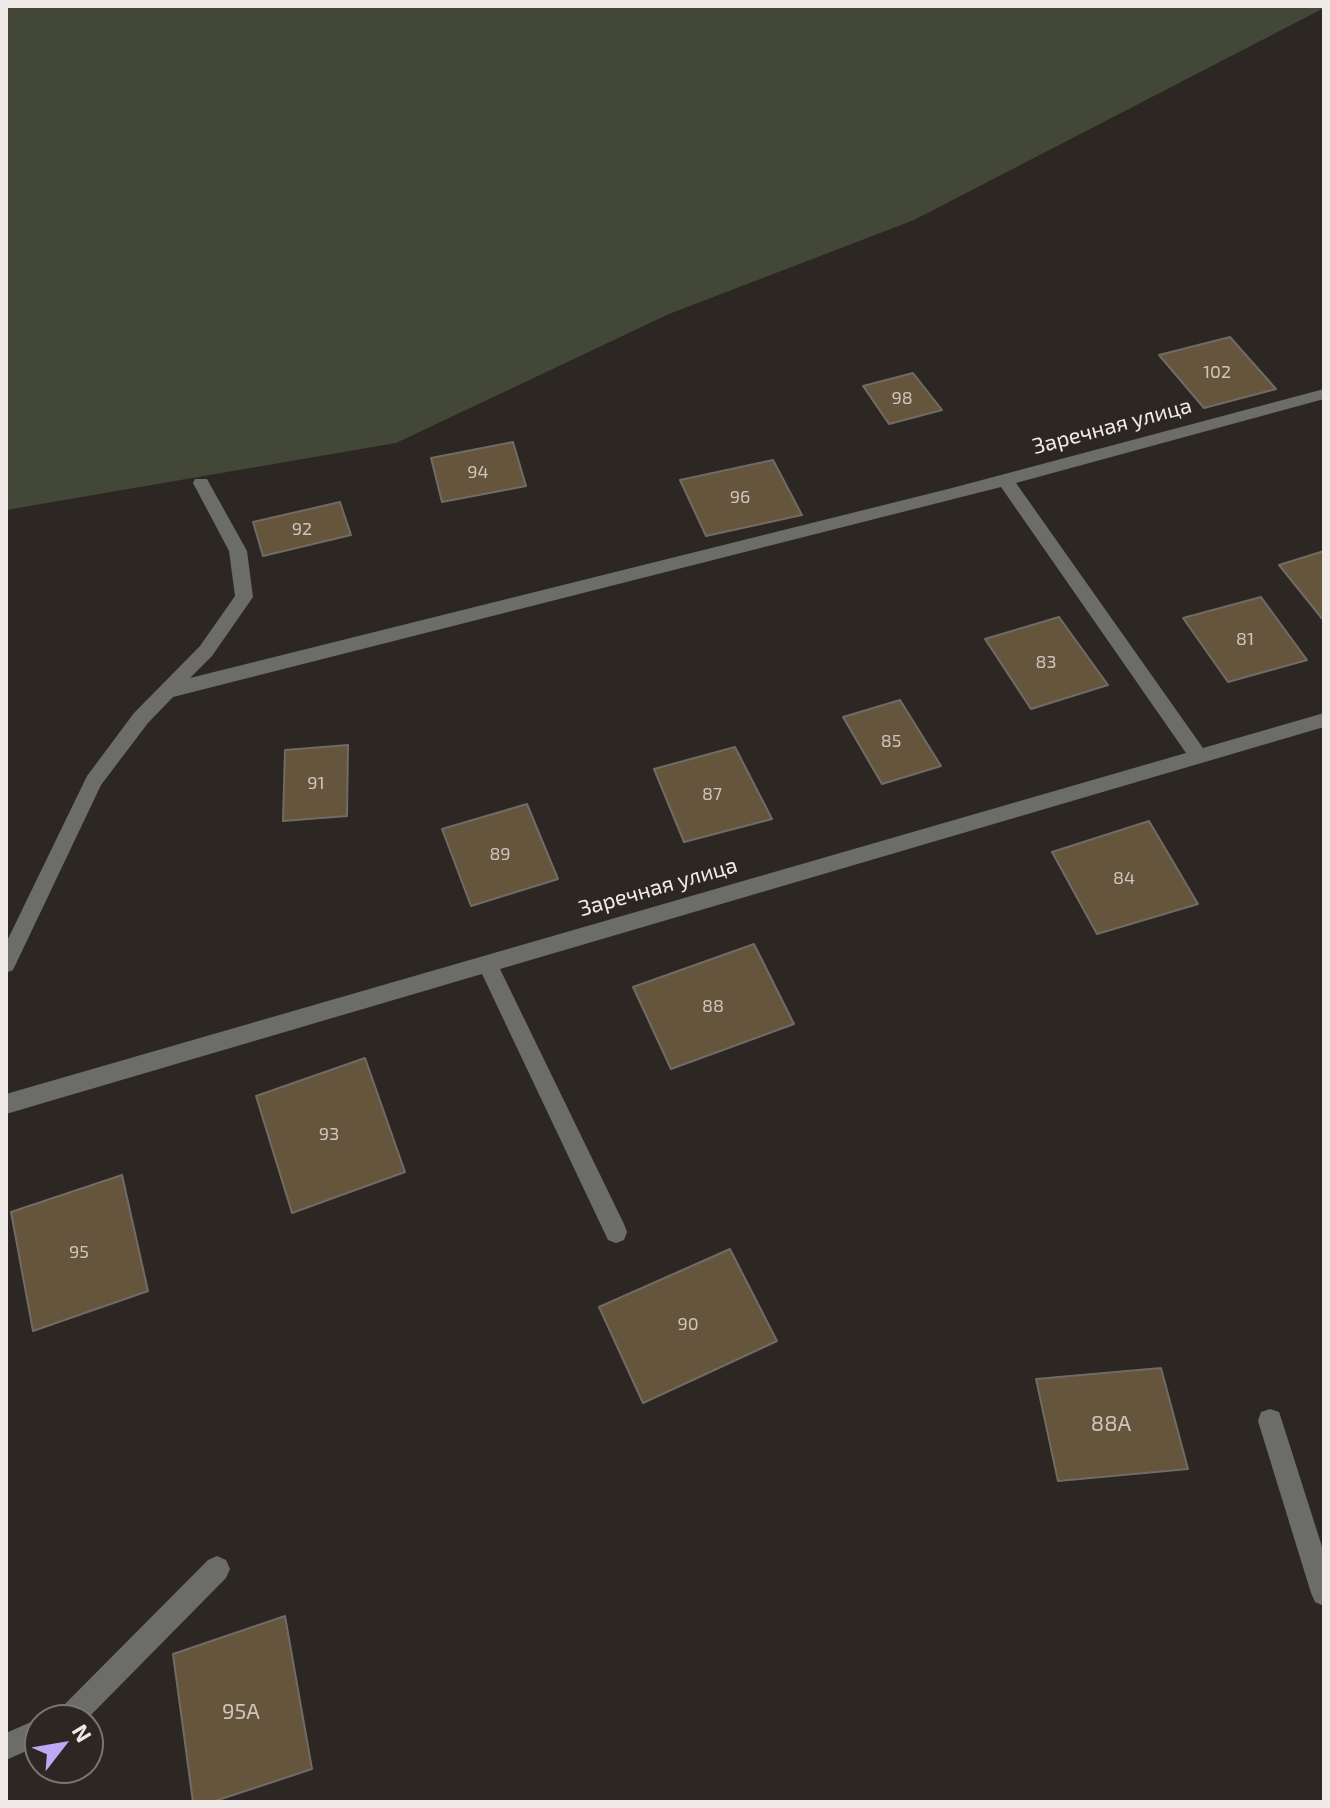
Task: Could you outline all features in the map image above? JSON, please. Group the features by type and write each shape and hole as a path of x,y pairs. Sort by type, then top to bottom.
{"street":[{"name":"Заречная улица","path":"168,691 1005,480 1324,394"},
{"path":"1005,480 1198,756"},
{"path":"6,964 94,781 141,718 206,651 244,597 238,551 201,483"},
{"name":"Заречная улица","path":"6,1104 1324,720"},
{"path":"487,962 616,1232"},
{"path":"1270,1421 1324,1593"},
{"path":"83,1704 217,1569"}],"green space":[{"path":"6,6 1324,8 914,220 669,314 396,443 6,510"}],"building":[{"path":"1230,337 1276,389 1204,408 1159,355"},
{"path":"913,373 942,410 889,424 863,386"},
{"path":"513,442 526,486 442,502 431,458"},
{"path":"773,460 802,515 706,536 680,480"},
{"path":"340,502 351,535 263,556 253,522"},
{"path":"1324,551 1324,621 1279,565"},
{"path":"1261,597 1307,660 1228,682 1183,618"},
{"path":"1059,617 1108,685 1031,709 985,639"},
{"path":"900,700 941,766 882,784 843,717"},
{"path":"348,745 347,816 283,821 285,750"},
{"path":"735,747 772,819 684,842 654,769"},
{"path":"527,804 558,879 471,906 442,829"},
{"path":"1149,821 1198,904 1097,934 1052,852"},
{"path":"754,944 794,1024 671,1069 633,987"},
{"path":"365,1058 405,1172 292,1213 256,1096"},
{"path":"122,1175 148,1291 33,1331 11,1212"},
{"path":"730,1249 777,1341 643,1403 599,1307"},
{"path":"1161,1368 1188,1469 1058,1481 1036,1379"},
{"path":"285,1616 312,1769 212,1802 193,1802 173,1654"}]}
